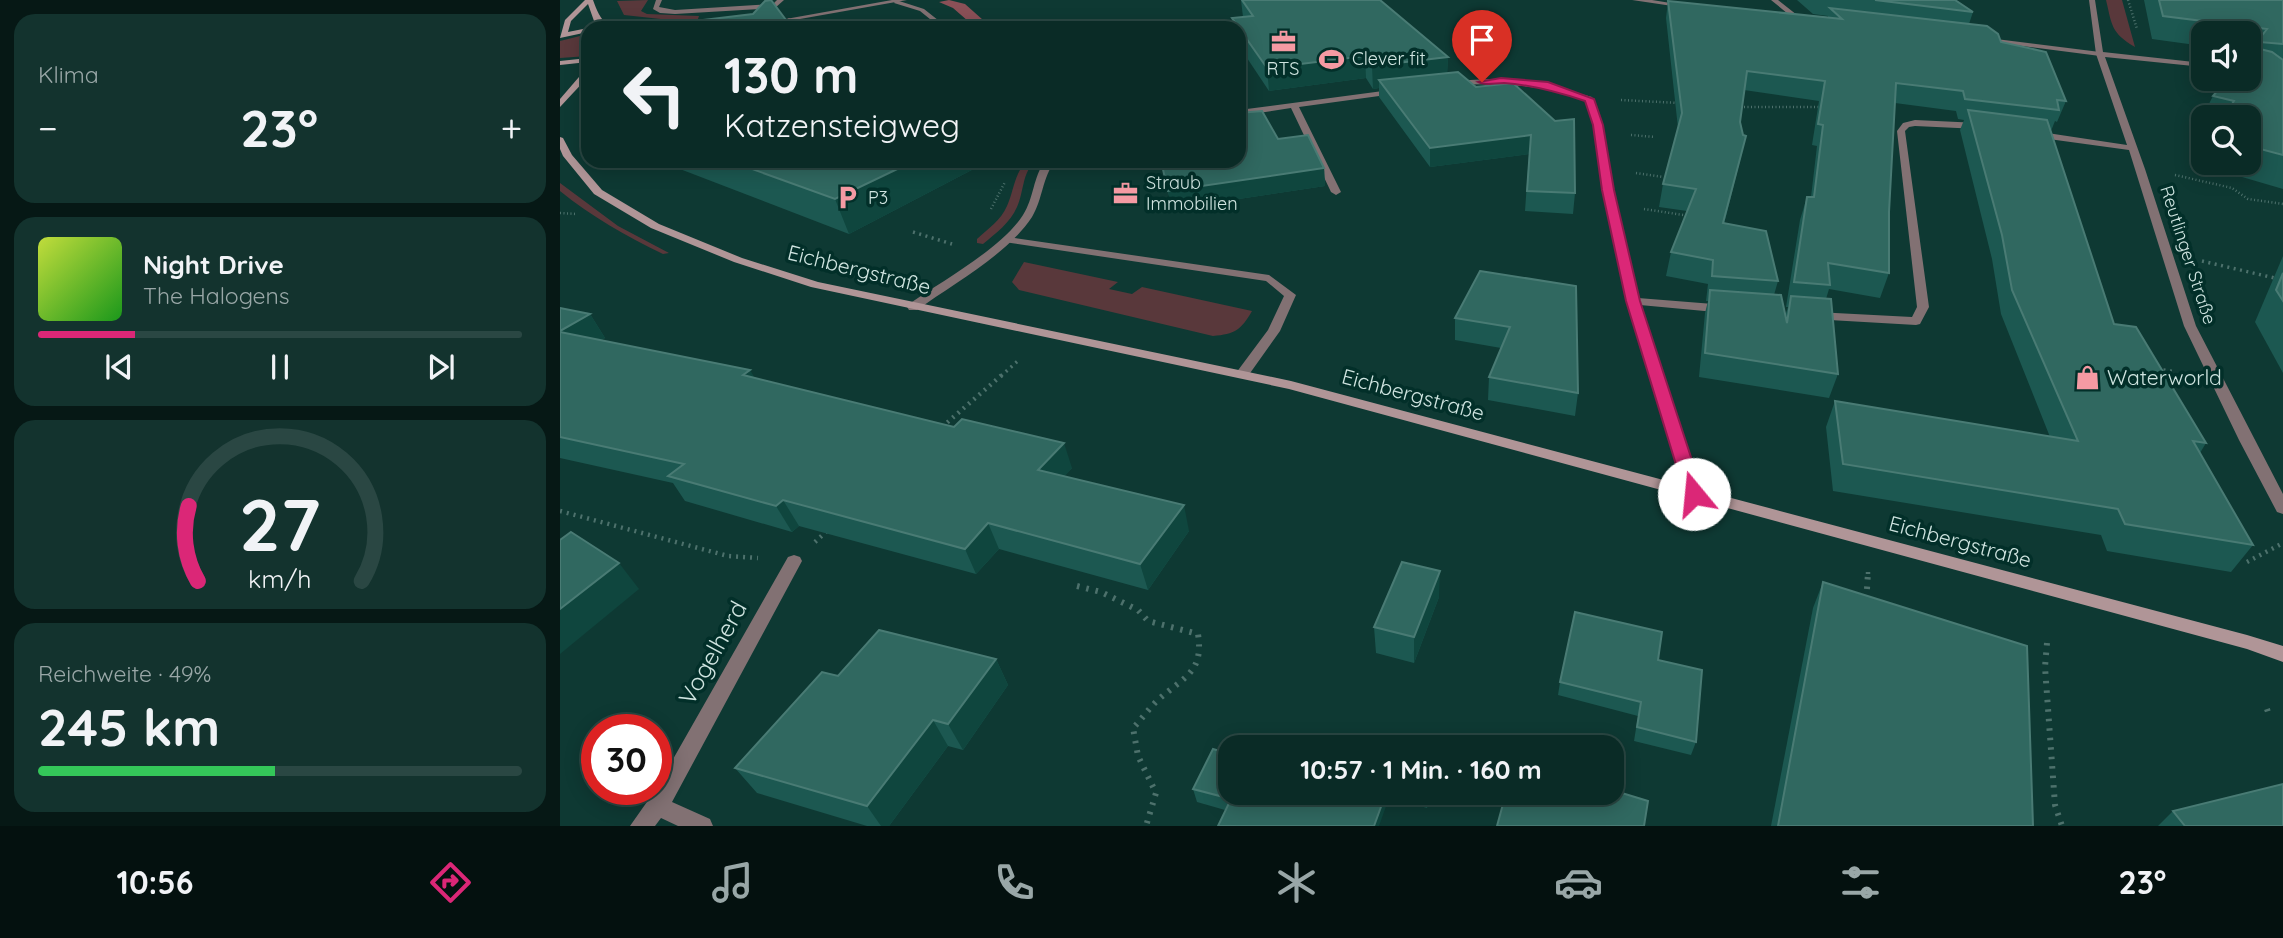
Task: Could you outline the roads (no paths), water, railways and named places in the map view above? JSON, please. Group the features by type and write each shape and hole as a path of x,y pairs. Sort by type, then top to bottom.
{"main road":[{"path":"562,36 568,20 589,0 597,21"},
{"path":"562,36 581,32"},
{"path":"560,63 581,61"},
{"path":"560,104 581,80"},
{"name":"Eichbergstraße","path":"560,140 568,156 598,192 655,226 737,260 815,285 1243,373 2247,642 2283,654"}],"street":[{"path":"659,0 655,8 676,12 775,6 781,0"},
{"path":"1635,0 1689,6"},
{"path":"1774,0 1795,17"},
{"name":"Reutlinger Straße","path":"2092,0 2100,54 2190,326 2283,508"},
{"path":"781,21 900,1 922,10 936,21"},
{"path":"1782,16 1809,19"},
{"path":"1968,37 2191,64"},
{"path":"1444,84 1501,80 1528,82 1548,85 1589,99 1598,125 1633,301 1694,494"},
{"path":"1246,112 1413,88"},
{"path":"1294,105 1336,192"},
{"path":"1799,314 1916,321 1923,307 1901,131 1906,125 1932,122 1987,127"},
{"path":"2026,133 2132,148"},
{"path":"913,307 1008,240 1021,226 1032,207 1044,168"},
{"path":"1008,240 1269,278 1290,295 1274,331 1243,373"},
{"path":"1633,301 1744,310"},
{"name":"Vogelherd","path":"641,826 658,806 794,561"},
{"path":"658,806 702,826"}],"place":[{"name":"RTS","path":"1283,42"},
{"name":"Clever fit","path":"1332,59"},
{"name":"Straub Immobilien","path":"1126,193"},
{"name":"P3","path":"848,198"},
{"name":"Waterworld","path":"2087,378"}]}
